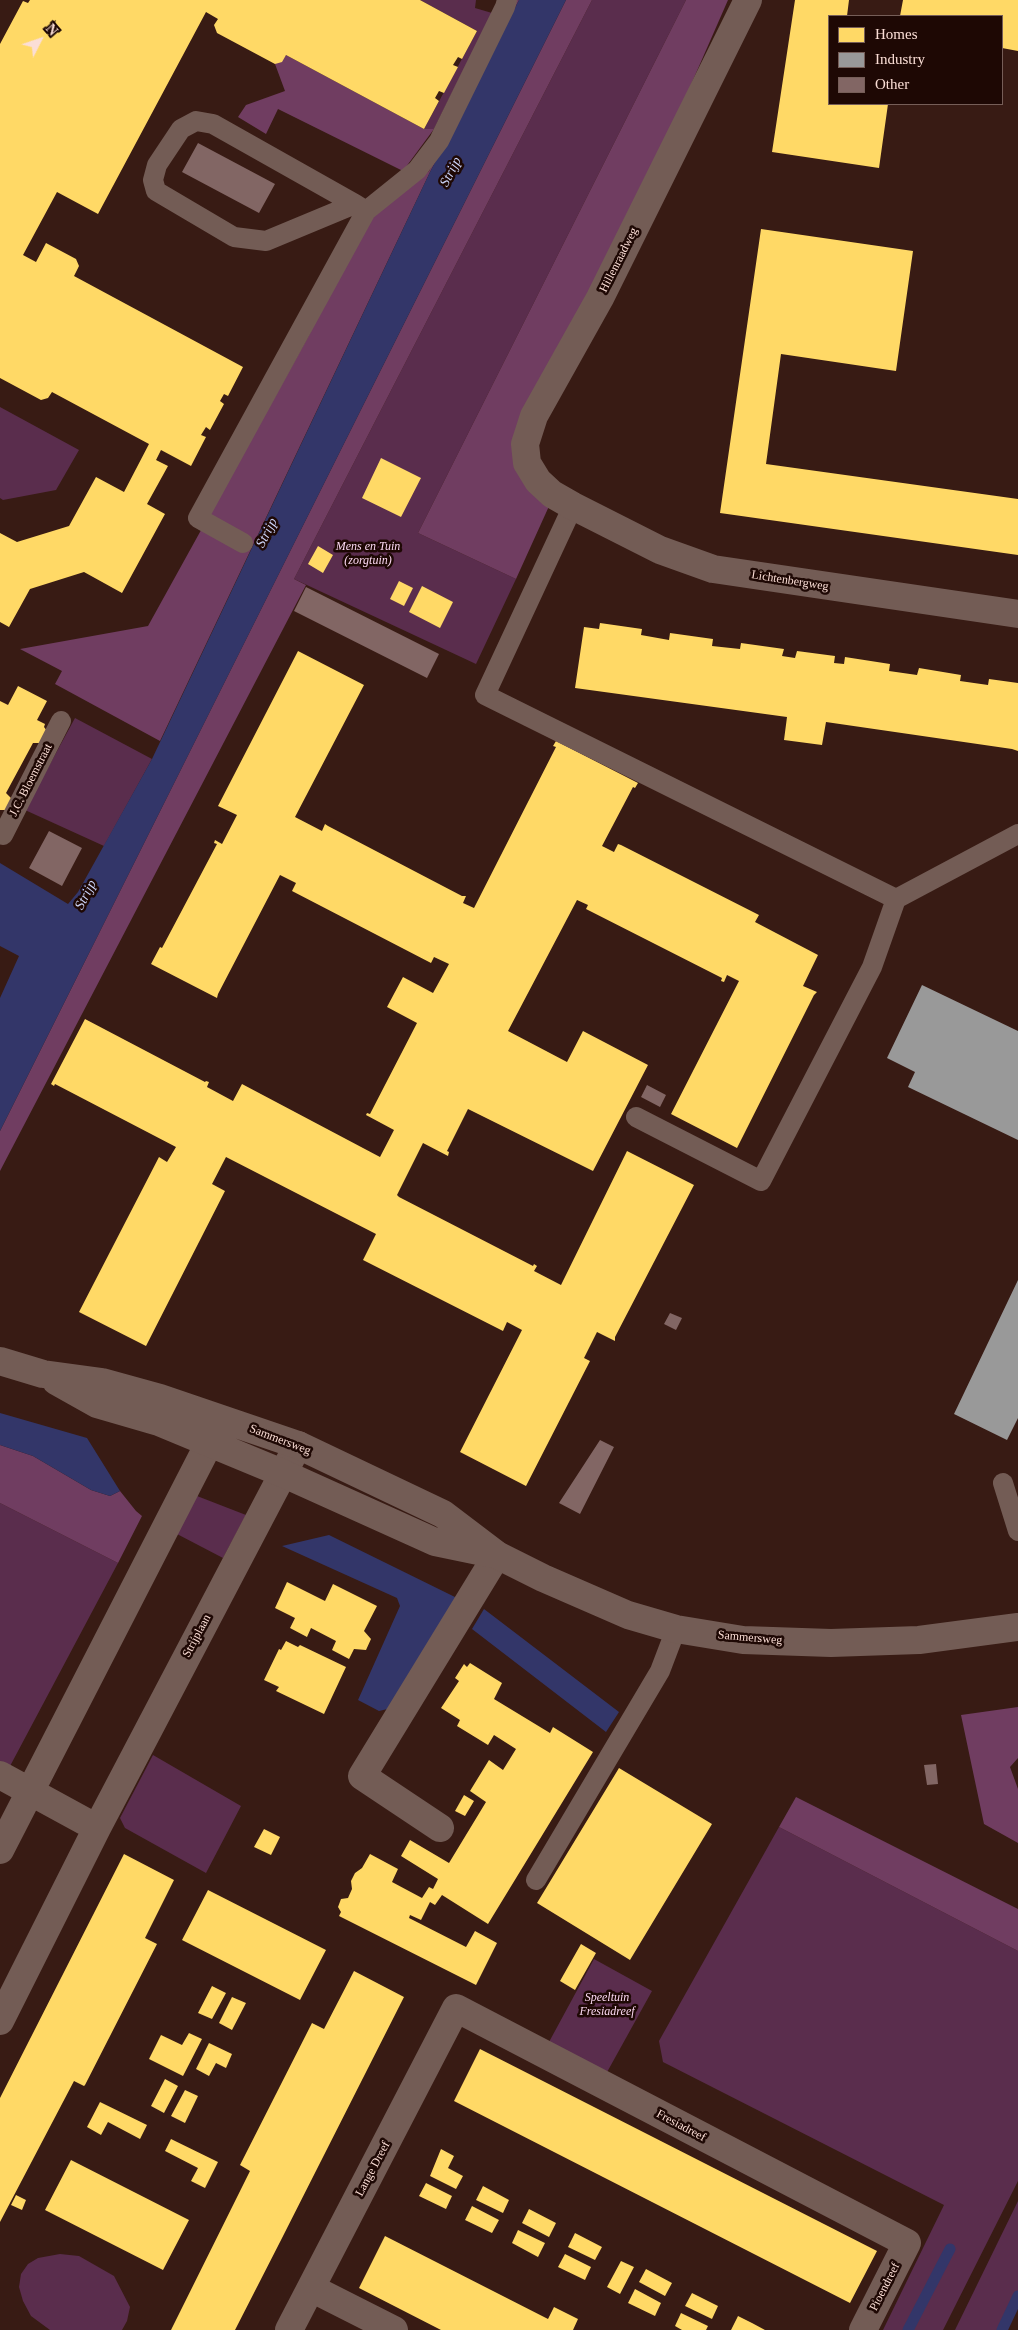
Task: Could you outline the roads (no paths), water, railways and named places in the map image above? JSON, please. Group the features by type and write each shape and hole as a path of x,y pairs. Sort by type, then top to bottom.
{"street":[{"name":"Hillenraadweg","path":"573,506 552,494 538,482 526,463 525,444 534,416 600,298 748,0"},
{"name":"Lichtenbergweg","path":"573,506 660,550 713,569 1018,614"},
{"name":"Sammersweg","path":"0,1361 43,1374 102,1382 222,1418 298,1444 443,1514 497,1555 543,1578 628,1614 676,1629 743,1640 830,1643 919,1640 1018,1627"},
{"name":"Sammersweg","path":"43,1374 96,1404 159,1422 282,1472 434,1542 497,1555"},
{"path":"0,1850 222,1418"},
{"name":"Strijplaan","path":"0,2021 298,1444"},
{"path":"440,1828 362,1776 497,1555"},
{"path":"0,1775 98,1828"},
{"name":"Fresiadreef","path":"456,2008 907,2244"},
{"name":"Lange Dreef","path":"289,2330 456,2008"},
{"name":"Pioendreef","path":"863,2330 907,2244"},
{"path":"311,2288 394,2330"}],"lane":[{"path":"360,208 213,124 196,121 181,128 158,165 153,180 156,190 234,237 266,241 360,208 417,170 439,141 506,6 507,0"},
{"path":"242,543 198,518 360,208"},
{"path":"573,506 485,694 896,899"},
{"name":"J.C. Bloemstraat","path":"0,834 3,835 61,721"},
{"path":"636,1117 761,1181 872,967 896,899 1018,834"},
{"path":"1003,1483 1018,1531"},
{"path":"536,1880 660,1671 676,1629"}],"water":[{"name":"Strijp","path":"519,0 566,0 0,1131 0,998 19,956 0,946 0,863 68,904 78,892 152,759 430,172"},
{"path":"0,1413 87,1438 120,1491 110,1496 91,1490 33,1456 0,1445"},
{"path":"329,1535 459,1599 396,1707 379,1711 358,1700 400,1606 397,1598 282,1546"},
{"path":"484,1609 619,1712 606,1732 472,1629"}],"waterway":[{"path":"908,2330 950,2249"},
{"path":"1002,2330 1018,2296"}],"park label":[{"name":"Mens en Tuin (zorgtuin)","path":"368,554"},
{"name":"Speeltuin Fresiadreef","path":"607,2005"}]}
